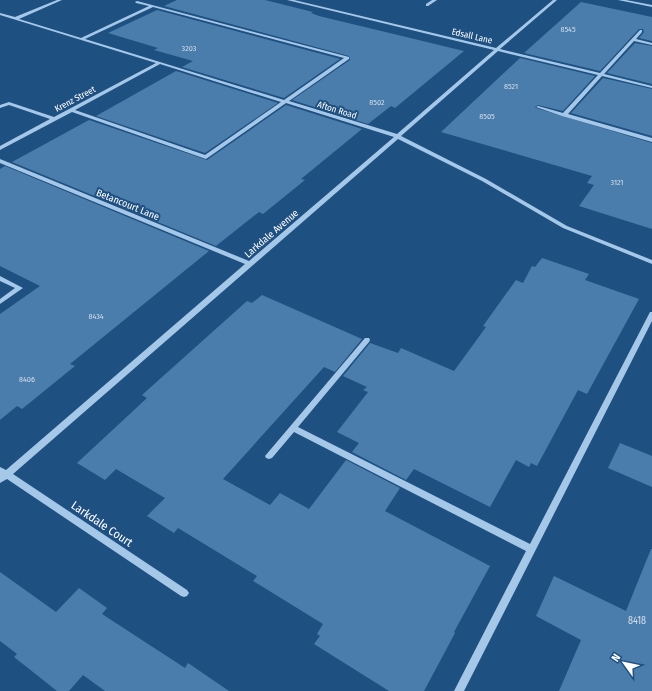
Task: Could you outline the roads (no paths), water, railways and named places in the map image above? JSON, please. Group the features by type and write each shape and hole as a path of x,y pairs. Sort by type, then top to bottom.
{"street":[{"path":"14,19 60,0"},
{"name":"Edsall Lane","path":"289,0 652,87"},
{"path":"427,5 435,0"},
{"name":"Larkdale Avenue","path":"2,475 250,264 555,0"},
{"path":"620,0 652,6"},
{"path":"71,110 206,157 347,58 137,2"},
{"path":"81,39 153,6"},
{"name":"Afton Road","path":"0,14 158,64 397,136 484,180 565,227 652,262"},
{"path":"564,116 642,31"},
{"path":"633,40 652,44"},
{"name":"Krenz Street","path":"0,148 158,64"},
{"path":"0,107 9,103 54,119"},
{"path":"538,107 564,116 652,140"},
{"name":"Betancourt Lane","path":"0,161 250,264"},
{"path":"0,278 20,288 0,302"},
{"path":"459,691 652,314"},
{"path":"269,456 367,340"},
{"path":"294,428 531,549"},
{"name":"Larkdale Court","path":"2,475 184,593"}]}
